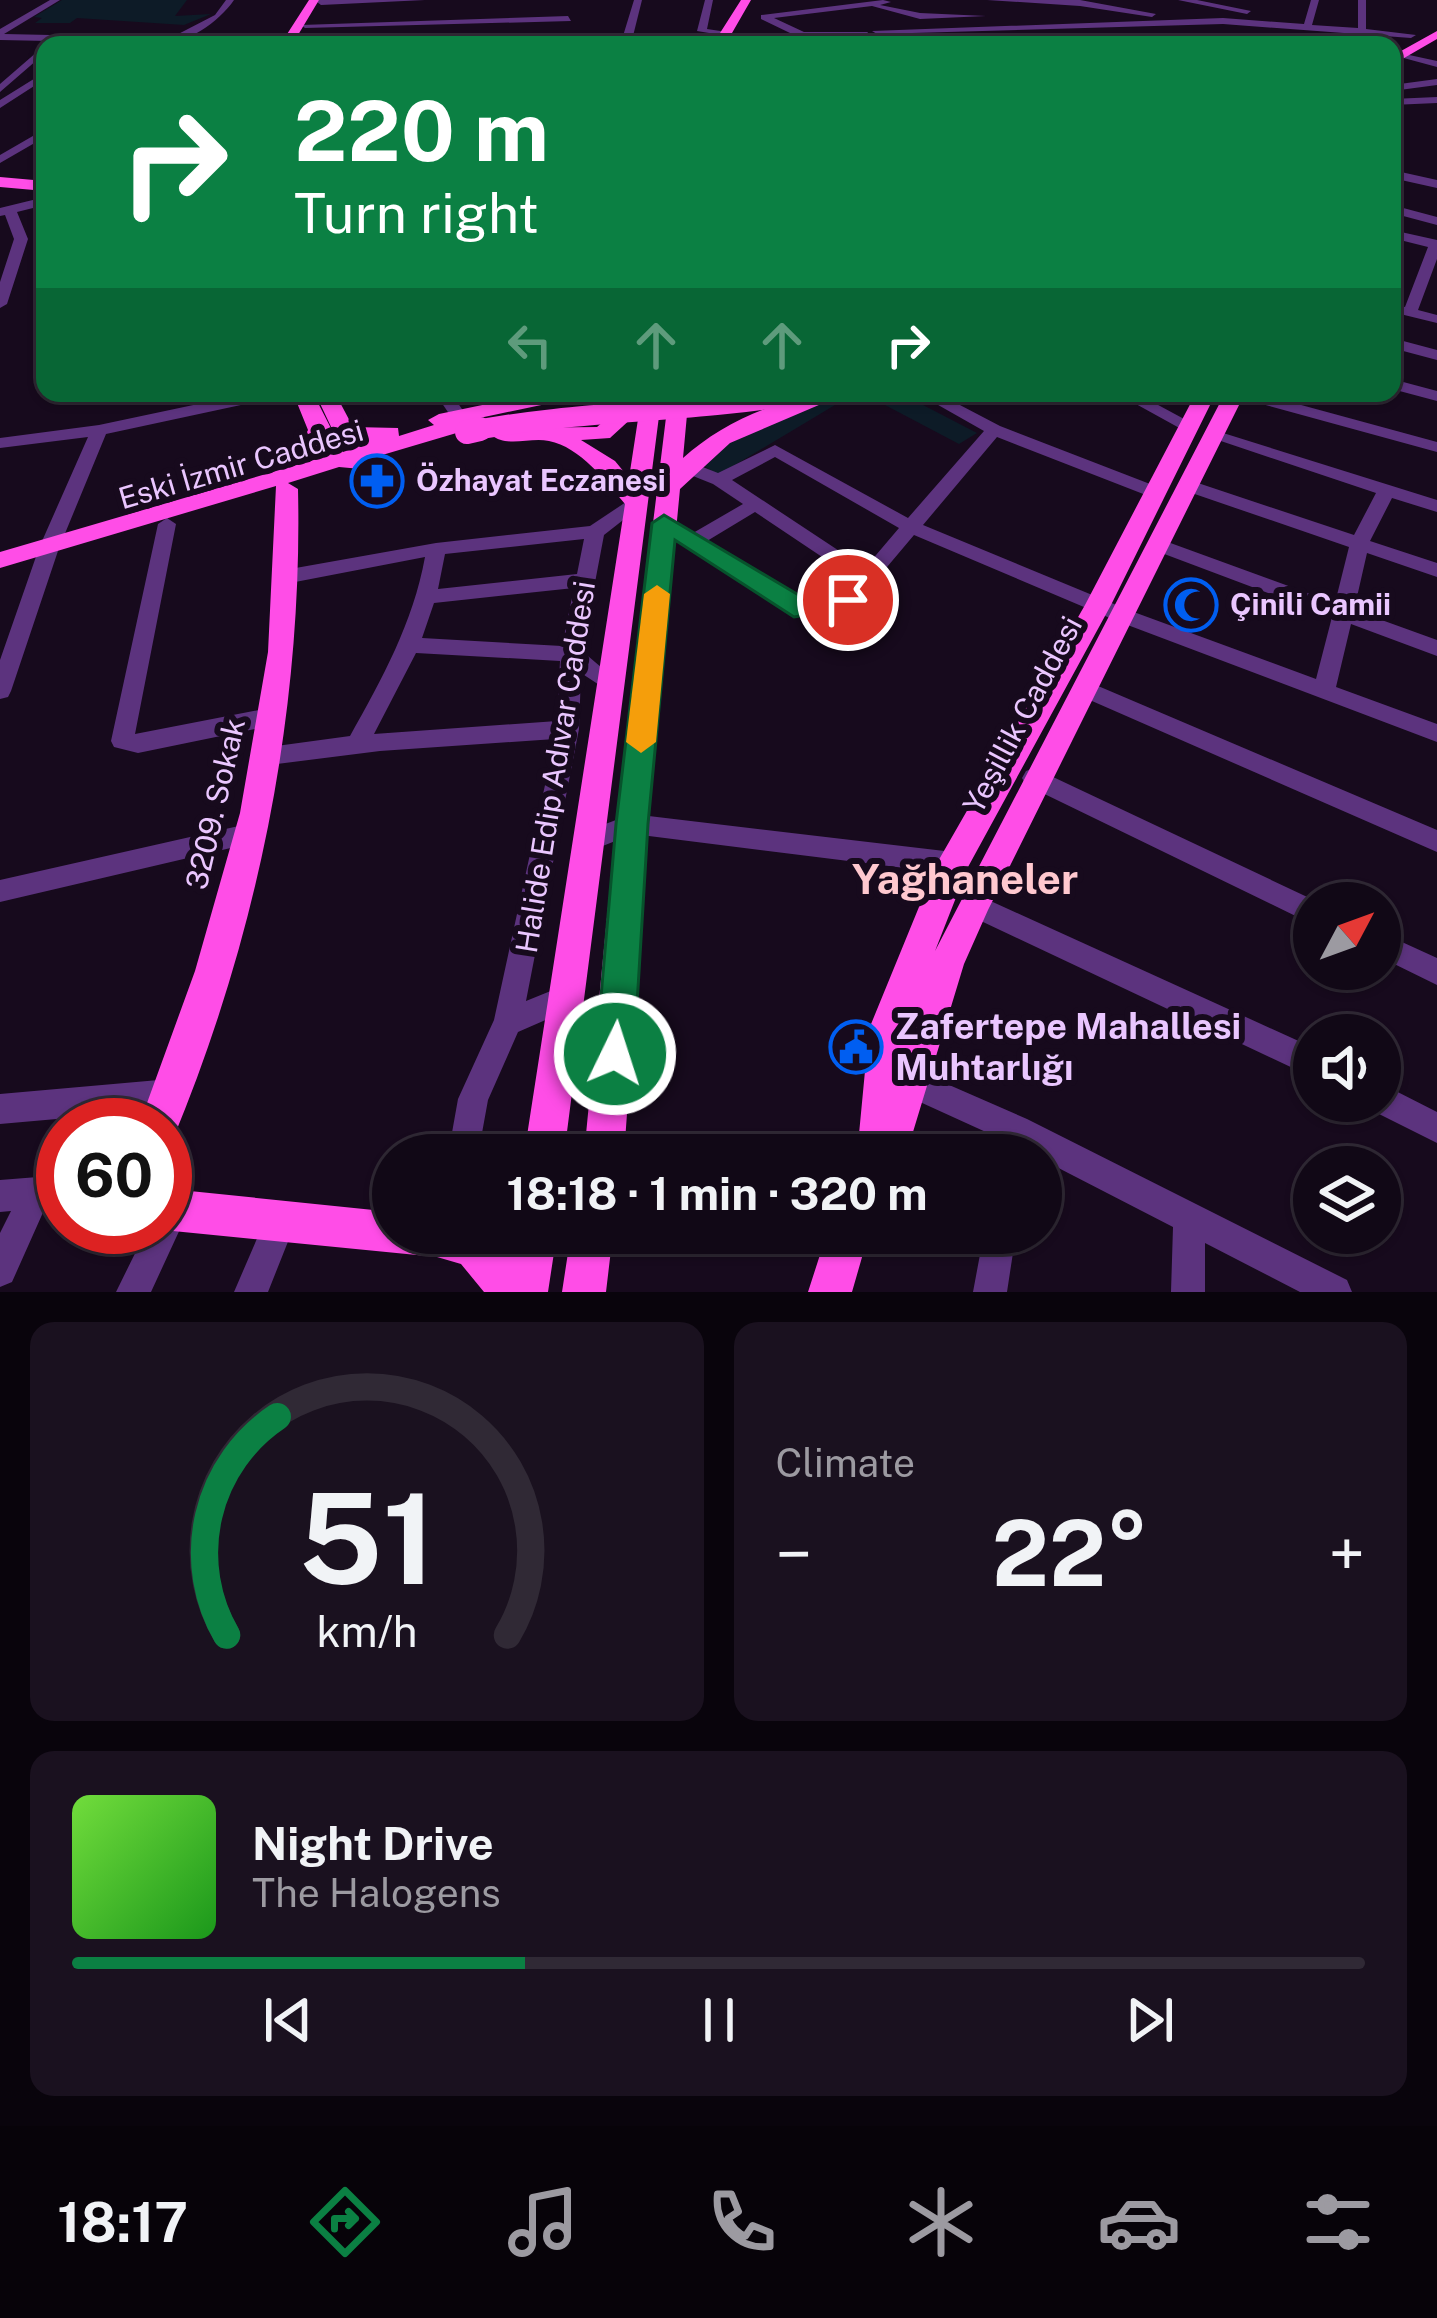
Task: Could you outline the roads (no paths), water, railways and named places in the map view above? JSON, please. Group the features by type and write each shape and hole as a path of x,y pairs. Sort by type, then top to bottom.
{"main road":[{"path":"723,36 746,0"},
{"path":"746,36 760,0"},
{"path":"299,36 319,1"},
{"path":"299,36 319,1"},
{"path":"1401,54 1437,21"},
{"path":"1401,42 1437,34"},
{"path":"0,182 36,188"},
{"path":"307,402 337,460 372,463 500,435 551,431 644,434 676,423"},
{"path":"330,402 345,433 361,445 392,444"},
{"path":"345,433 372,436 462,424 539,402"},
{"name":"Eski İzmir Caddesi","path":"49,548 462,424 571,405 618,402"},
{"path":"602,433 623,416 622,402"},
{"name":"Halide Edip Adıvar Caddesi","path":"547,1134 650,402"},
{"path":"606,1134 664,523 677,477 678,402"},
{"path":"708,402 707,410 719,419 739,422 772,416"},
{"name":"Eski İzmir Caddesi","path":"0,560 167,524 286,489 372,463 462,424 753,402"},
{"path":"677,477 731,431 812,402"},
{"name":"Yeşillik Caddesi","path":"880,1134 886,1029 953,863 1110,610 1158,544 1189,486 1205,402"},
{"name":"Yeşillik Caddesi","path":"892,1134 973,905 1084,688 1157,493 1229,402"},
{"path":"241,488 287,464 314,442 319,430"},
{"path":"551,431 607,466 635,502"},
{"name":"3209. Sokak","path":"169,1098 252,833 269,756 290,576 286,489"},
{"path":"953,863 967,881 973,905"},
{"path":"192,1219 372,1231"},
{"path":"487,1254 508,1292"},
{"path":"526,1292 532,1254"},
{"path":"584,1292 589,1254"},
{"path":"830,1292 842,1254"},
{"path":"847,1292 857,1254"}],"street":[{"path":"0,35 56,0"},
{"path":"172,36 218,17 230,0"},
{"path":"319,1 422,0"},
{"path":"503,36 517,0"},
{"path":"564,36 573,0"},
{"path":"628,36 638,0"},
{"path":"709,0 702,31 716,36"},
{"path":"781,0 879,5 898,14 1041,36"},
{"path":"829,19 902,0"},
{"path":"991,0 1118,7 1150,13 1162,22"},
{"path":"1183,0 1271,14 1280,23"},
{"path":"1308,26 1315,0"},
{"path":"1362,0 1362,30"},
{"path":"1005,1 1013,29"},
{"path":"803,35 764,16 804,4 873,36"},
{"path":"922,8 942,4"},
{"path":"1100,24 1118,7"},
{"path":"911,24 1013,29 1118,7"},
{"path":"873,36 898,14"},
{"path":"0,15 30,15"},
{"path":"305,25 568,19"},
{"path":"793,36 1223,21 1362,30 1437,45"},
{"path":"1222,36 1223,21"},
{"path":"1028,28 1041,36"},
{"path":"1326,36 1337,28"},
{"path":"0,35 36,37"},
{"path":"1401,59 1437,64"},
{"path":"1,85 36,61"},
{"path":"17,76 36,76"},
{"path":"0,105 36,82"},
{"path":"1401,87 1437,82"},
{"path":"25,89 36,90"},
{"path":"0,122 36,97"},
{"path":"1401,102 1437,100"},
{"path":"1401,103 1437,118"},
{"path":"0,141 36,142"},
{"path":"0,160 36,143"},
{"path":"1407,214 1432,183 1437,164"},
{"path":"1401,176 1432,183"},
{"path":"2,296 7,263 21,239 5,211 36,193"},
{"path":"1401,212 1437,221"},
{"path":"1401,236 1436,244 1410,313"},
{"path":"1401,310 1437,319"},
{"path":"1401,345 1437,355"},
{"path":"1401,386 1437,396"},
{"path":"1,445 231,402"},
{"path":"449,402 462,424"},
{"path":"942,402 994,430 1157,493"},
{"path":"1142,402 1202,431 1437,506"},
{"path":"1270,402 1437,447"},
{"path":"0,691 49,548 99,430"},
{"path":"664,523 803,610 848,600 994,430"},
{"path":"719,480 775,450 911,527 1110,610 1325,687 1437,733"},
{"path":"677,477 719,480 868,579"},
{"path":"1189,486 1437,570"},
{"path":"1325,687 1360,542 1387,490"},
{"path":"290,576 436,549 595,532 635,502"},
{"path":"695,540 756,504"},
{"path":"167,524 122,741 138,744 274,716"},
{"path":"467,1134 473,1099 508,1022 568,729 571,654 595,532"},
{"path":"1158,544 1437,648"},
{"path":"359,740 413,645 430,597 436,549"},
{"path":"430,597 584,580"},
{"path":"413,645 571,654 610,684"},
{"path":"1084,688 1437,842"},
{"path":"269,756 359,740 433,741 568,729"},
{"path":"1034,778 1293,903"},
{"path":"585,842 632,824 953,863"},
{"path":"0,891 252,833"},
{"path":"973,905 1293,1053"},
{"path":"1401,954 1437,972"},
{"path":"508,1022 563,999"},
{"path":"908,1082 998,1134"},
{"path":"0,1109 170,1094"},
{"path":"1401,1109 1437,1128"},
{"path":"1062,1164 1189,1219 1335,1292"},
{"path":"0,1196 36,1193"},
{"path":"0,1270 36,1213"},
{"path":"1188,1292 1189,1219"},
{"path":"250,1292 279,1224"},
{"path":"133,1292 150,1254"},
{"path":"990,1292 996,1254"}],"place":[{"name":"Özhayat Eczanesi","path":"377,481"},
{"name":"Çinili Camii","path":"1191,605"},
{"name":"Zafertepe Mahallesi Muhtarlığı","path":"856,1047"}],"district":[{"name":"Yağhaneler","path":"965,879"}]}
